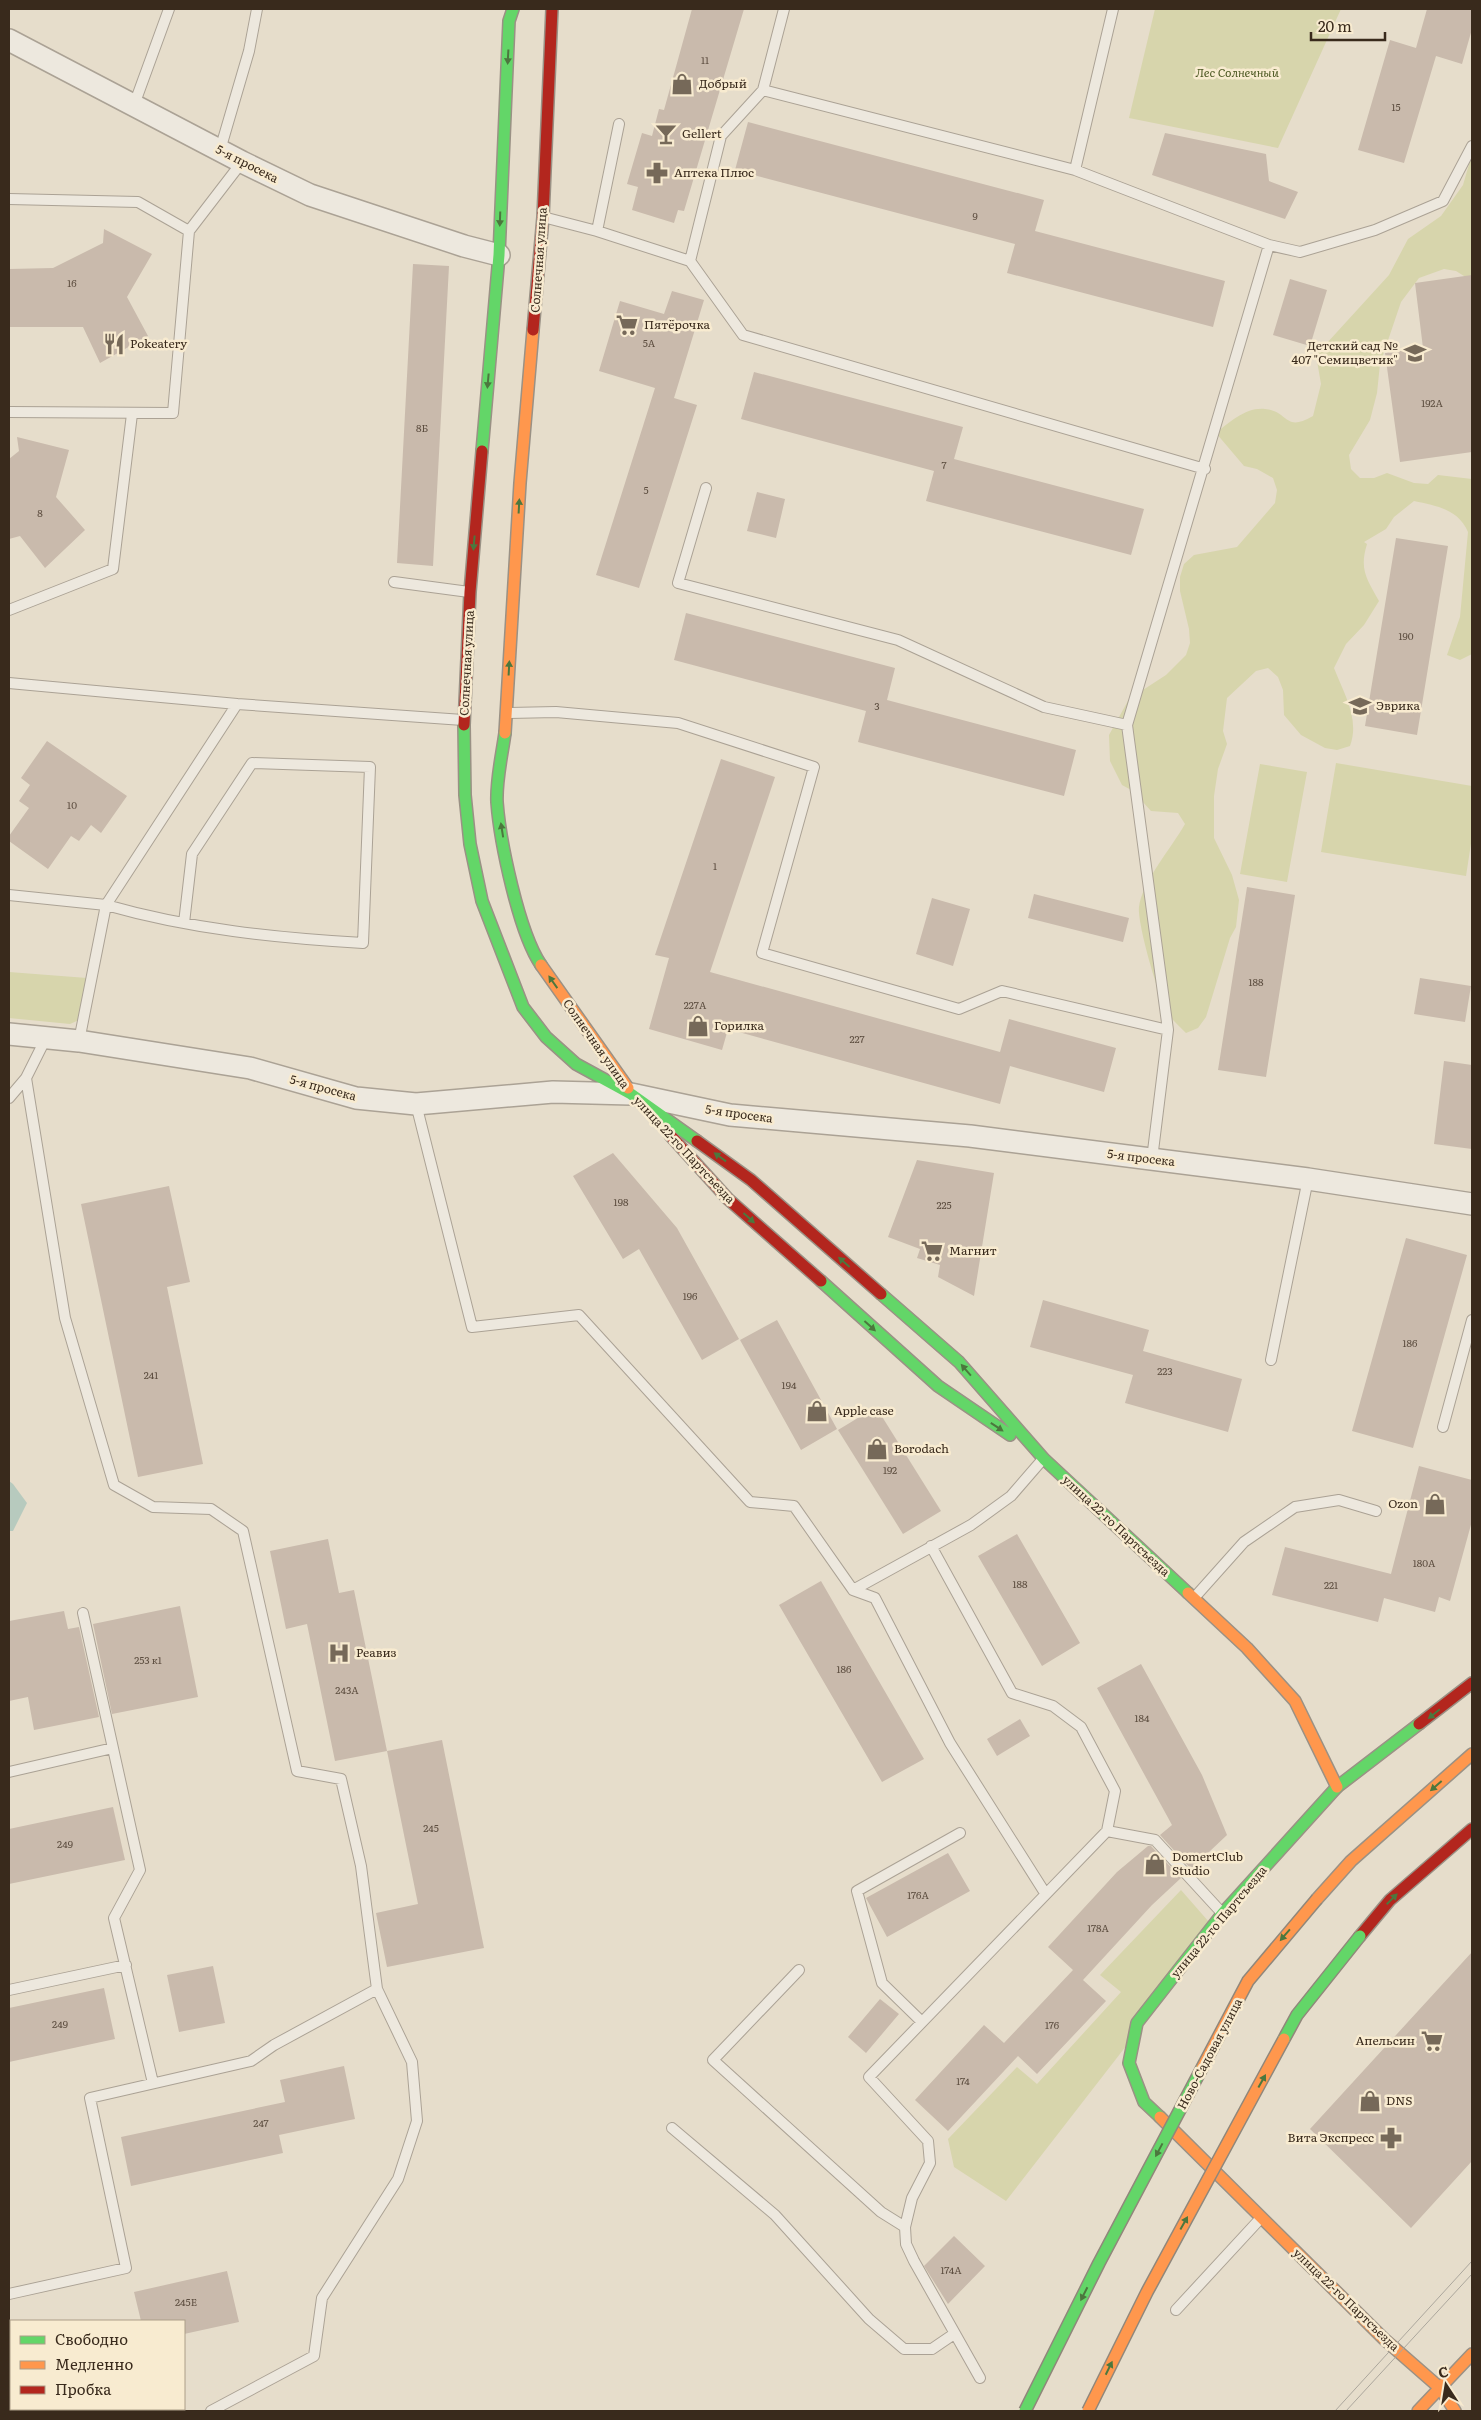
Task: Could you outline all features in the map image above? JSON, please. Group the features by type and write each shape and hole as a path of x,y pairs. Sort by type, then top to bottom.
{"main road":[{"name":"Солнечная улица","path":"513,9 509,21 499,255 470,592 464,720 465,795 470,844 482,902 523,1007 546,1036 576,1064 631,1094"},
{"name":"Солнечная улица","path":"552,9 542,217 520,483 507,713 498,800 510,880 533,953 631,1094"},
{"name":"улица 22-го Партсъезда","path":"631,1094 728,1199 938,1386 1044,1459"},
{"name":"улица 22-го Партсъезда","path":"631,1094 751,1180 959,1362 1044,1459 1247,1648 1295,1702 1337,1788 1223,1914 1161,1990 1138,2022 1130,2063 1144,2102 1384,2339 1440,2388 1455,2411"},
{"path":"1337,1788 1472,1683"},
{"name":"Ново-Садовая улица","path":"1025,2411 1099,2263 1248,1981 1273,1949 1351,1861 1472,1754"},
{"path":"1088,2411 1147,2292 1298,2015 1390,1900 1472,1829"},
{"path":"1418,2411 1472,2354"},
{"name":"улица 22-го Партсъезда","path":"1440,2388 1456,2394"}],"street":[{"name":"5-я просека","path":"9,40 242,162 310,195 464,246 499,255"},
{"name":"5-я просека","path":"9,1034 79,1041 250,1068 356,1098 416,1104 553,1092 631,1094 730,1115 970,1136 1308,1179 1472,1204"}],"lane":[{"path":"134,105 169,9"},
{"path":"220,150 249,51 257,9"},
{"path":"690,261 721,136 763,90 784,9"},
{"path":"1074,170 1113,9"},
{"path":"763,90 1074,170 1269,245 1300,252 1375,230 1443,201 1472,146"},
{"path":"597,231 619,124"},
{"path":"9,412 173,413 189,231 242,162"},
{"path":"9,199 138,202 189,231"},
{"path":"542,217 597,231 690,261 743,335 1204,469"},
{"path":"1152,1159 1168,1030 1127,725 1269,245"},
{"path":"9,610 113,569 132,414"},
{"path":"706,488 678,583 898,640 1044,707 1127,725"},
{"path":"394,582 470,592"},
{"path":"9,683 237,704 464,720"},
{"path":"79,1041 106,905 237,704"},
{"path":"507,713 556,712 678,723 814,767 762,953 959,1009 1002,991 1168,1030"},
{"path":"9,895 106,905 154,919 184,924 282,938 363,943 370,767 252,763 192,854 184,924"},
{"path":"9,1098 26,1078 46,1038"},
{"path":"26,1078 65,1318 114,1485 153,1507 211,1509 243,1531 297,1771 342,1779 361,1866 377,1989 412,2062 417,2121 398,2179 322,2298 314,2356 211,2411"},
{"path":"416,1104 472,1327 579,1315 750,1502 794,1506 853,1590 875,1598 950,1743 1045,1893"},
{"path":"1271,1360 1308,1179"},
{"path":"1443,1427 1472,1320"},
{"path":"853,1590 971,1525 1012,1496 1044,1459"},
{"path":"1193,1599 1225,1566 1244,1542 1295,1508 1339,1500 1376,1511"},
{"path":"931,1546 1012,1693 1053,1706 1081,1727 1115,1791 1106,1831 869,2078 928,2141 930,2163 912,2198 905,2227 906,2244 980,2378"},
{"path":"83,1613 140,1870 114,1918 153,2083"},
{"path":"9,1772 113,1748"},
{"path":"1106,1831 1155,1840 1223,1914"},
{"path":"922,2022 882,1982 857,1891 960,1834"},
{"path":"9,1990 126,1965"},
{"path":"799,1970 713,2060 881,2212 905,2227"},
{"path":"9,2294 126,2268 90,2098 251,2060 274,2045 377,1989"},
{"path":"672,2128 775,2215 869,2319 904,2348 932,2348 954,2334"},
{"path":"1176,2310 1261,2218"}],"green space":[{"name":"Лес Солнечный","path":"1155,9 1341,9 1278,148 1129,118"},
{"path":"1472,154 1472,281 1456,271 1444,269 1419,278 1401,302 1380,364 1377,393 1370,420 1349,455 1351,469 1360,478 1374,478 1387,473 1414,483 1428,484 1438,475 1472,479 1472,654 1460,660 1447,655 1460,617 1468,532 1464,524 1453,513 1439,507 1414,501 1394,517 1386,529 1364,542 1367,544 1364,568 1379,601 1364,625 1346,644 1334,668 1352,716 1353,736 1350,746 1337,750 1325,748 1301,735 1284,715 1283,690 1278,677 1268,668 1256,671 1227,698 1223,731 1227,744 1218,769 1214,796 1214,838 1232,875 1239,900 1236,927 1230,938 1206,1017 1198,1028 1186,1033 1170,1016 1159,993 1149,961 1139,916 1141,897 1151,876 1185,824 1178,813 1151,811 1133,791 1122,785 1110,761 1109,735 1129,699 1166,675 1186,655 1190,643 1189,629 1180,591 1180,577 1184,564 1194,555 1237,547 1275,503 1277,490 1273,478 1257,469 1244,466 1216,433 1239,416 1251,410 1265,409 1273,411 1291,422 1304,421 1313,416 1321,384 1316,355 1389,275 1408,239 1441,216 1463,185"},
{"path":"1336,763 1472,786 1472,837 1466,876 1321,852"},
{"path":"1260,764 1307,772 1287,882 1240,874"},
{"path":"9,972 87,978 88,1016 70,1024 9,1018"},
{"path":"1181,1890 1216,1930 1006,2201 954,2167 948,2139 1017,2067 1037,2084 1121,1992 1100,1975"}],"shaded area":[{"path":"9,1481 27,1503 13,1531 9,1531"}],"building":[{"path":"692,9 744,9 684,211 678,210 674,223 632,210 638,187 627,184 642,133 652,136 659,109 664,110"},
{"path":"1427,9 1472,9 1472,29 1462,64 1436,56 1404,163 1358,150 1390,40 1416,48"},
{"path":"748,122 1044,200 1035,231 1225,281 1213,327 1007,273 1015,244 735,170"},
{"path":"1165,133 1266,154 1269,181 1298,192 1285,219 1152,175"},
{"path":"104,229 152,254 127,297 148,336 100,363 83,327 9,327 9,269 53,268 103,243"},
{"path":"413,264 449,266 433,566 397,563"},
{"path":"1472,275 1472,452 1400,462 1385,353 1423,348 1415,283"},
{"path":"1290,279 1327,290 1310,346 1273,335"},
{"path":"672,291 704,300 674,398 697,405 639,588 596,575 655,388 599,371 620,301 664,314"},
{"path":"754,372 963,427 954,459 1144,509 1131,555 926,501 934,471 741,419"},
{"path":"17,437 69,450 56,497 85,530 45,568 20,536 9,539 9,459 19,451"},
{"path":"757,492 785,499 776,538 747,531"},
{"path":"1396,538 1448,546 1417,735 1365,726"},
{"path":"686,613 895,668 887,700 1076,750 1064,796 858,742 866,711 674,660"},
{"path":"47,741 127,796 101,833 91,825 79,841 71,836 48,869 9,841 9,836 29,808 19,801 30,785 21,778"},
{"path":"721,759 775,777 710,972 1000,1052 1009,1019 1116,1048 1104,1092 1010,1066 1000,1104 728,1029 722,1050 649,1029 669,958 655,955"},
{"path":"1247,887 1295,895 1266,1077 1218,1070"},
{"path":"1034,894 1129,918 1123,942 1028,918"},
{"path":"932,898 970,909 953,966 916,954"},
{"path":"1420,978 1471,986 1465,1022 1414,1014"},
{"path":"1444,1061 1472,1065 1472,1149 1434,1144"},
{"path":"613,1153 677,1228 739,1339 702,1360 639,1249 623,1259 573,1176"},
{"path":"917,1160 994,1173 974,1296 938,1277 940,1265 917,1258 920,1249 888,1237"},
{"path":"169,1186 190,1282 167,1287 203,1464 138,1477 81,1204"},
{"path":"1406,1238 1467,1255 1413,1448 1352,1431"},
{"path":"1043,1300 1149,1330 1143,1351 1242,1379 1228,1432 1125,1403 1133,1375 1030,1347"},
{"path":"777,1320 837,1429 801,1450 740,1340"},
{"path":"876,1407 941,1511 903,1534 838,1430"},
{"path":"1419,1466 1472,1480 1472,1521 1450,1601 1439,1597 1435,1612 1384,1598 1378,1622 1272,1595 1285,1547 1391,1574"},
{"path":"1017,1534 1080,1643 1042,1666 978,1556"},
{"path":"328,1539 339,1593 354,1590 387,1751 335,1761 307,1624 286,1629 270,1551"},
{"path":"821,1581 924,1759 882,1782 779,1605"},
{"path":"180,1606 198,1697 112,1714 93,1624"},
{"path":"64,1611 68,1629 79,1627 99,1717 34,1730 28,1697 9,1701 9,1621"},
{"path":"1141,1664 1202,1775 1227,1835 1191,1869 1160,1835 1172,1825 1097,1688"},
{"path":"1020,1719 1030,1736 997,1756 987,1739"},
{"path":"442,1740 484,1948 387,1967 376,1913 418,1904 387,1751"},
{"path":"113,1807 125,1860 9,1884 9,1829"},
{"path":"1148,1846 1151,1846 1181,1878 1152,1905 1083,1980 1106,2001 1037,2074 1018,2056 948,2131 915,2100 984,2025 1004,2043 1073,1970 1048,1947 1117,1872"},
{"path":"948,1853 970,1891 887,1937 866,1898"},
{"name":"Апельсин","path":"1472,1952 1472,2161 1411,2228 1310,2129"},
{"path":"213,1966 225,2023 179,2032 167,1975"},
{"path":"104,1988 115,2039 9,2062 9,2008"},
{"path":"880,1999 899,2014 866,2053 848,2037"},
{"path":"344,2066 355,2119 279,2135 283,2153 131,2186 121,2137 285,2102 280,2080"},
{"path":"954,2236 985,2266 948,2304 924,2266"},
{"path":"227,2271 239,2322 185,2334 185,2320 141,2320 134,2292"}],"tram line":[{"path":"1335,2411 1472,2261"},
{"path":"1346,2411 1472,2274"}],"traffic: fast":[{"path":"482,451 499,255 509,21 513,9"},
{"path":"464,725 465,795 470,844 482,901 523,1007 546,1037 576,1064 631,1094 697,1141"},
{"path":"505,733 497,794 502,840 518,910 525,932 541,965"},
{"path":"821,1281 938,1386 1010,1435"},
{"path":"881,1294 959,1362 1044,1459 1188,1593"},
{"path":"1160,2117 1144,2102 1129,2063 1137,2023 1223,1913 1337,1787 1419,1724"},
{"path":"1284,2039 1297,2015 1360,1936"},
{"path":"1025,2411 1099,2263 1202,2068"}],"traffic: slow":[{"path":"505,733 520,483 533,330"},
{"path":"541,965 628,1088"},
{"path":"1188,1593 1247,1648 1295,1701 1337,1787"},
{"path":"1317,1899 1351,1861 1472,1754"},
{"path":"1202,2068 1248,1981 1317,1899"},
{"path":"1088,2411 1147,2292 1284,2039"},
{"path":"1160,2117 1384,2339 1440,2388 1455,2411"},
{"path":"1418,2411 1472,2354"}],"traffic: jam":[{"path":"533,330 543,217 552,9"},
{"path":"464,725 470,592 482,451"},
{"path":"670,1135 728,1199 821,1281"},
{"path":"697,1141 751,1180 881,1294"},
{"path":"1419,1724 1472,1683"},
{"path":"1360,1936 1390,1900 1472,1829"}],"place":[{"name":"Добрый","path":"682,84"},
{"name":"Gellert","path":"666,134"},
{"name":"Аптека Плюс","path":"657,173"},
{"name":"Пятёрочка","path":"627,325"},
{"name":"Pokeatery","path":"114,344"},
{"name":"Детский сад № 407 \"Семицветик\"","path":"1415,353"},
{"name":"Эврика","path":"1360,706"},
{"name":"Горилка","path":"698,1026"},
{"name":"Магнит","path":"932,1251"},
{"name":"Apple case","path":"817,1411"},
{"name":"Borodach","path":"877,1449"},
{"name":"Ozon","path":"1435,1504"},
{"name":"Реавиз","path":"339,1653"},
{"name":"DomertClub Studio","path":"1155,1864"},
{"name":"Апельсин","path":"1432,2041"},
{"name":"DNS","path":"1370,2101"},
{"name":"Вита Экспресс","path":"1391,2138"}]}
